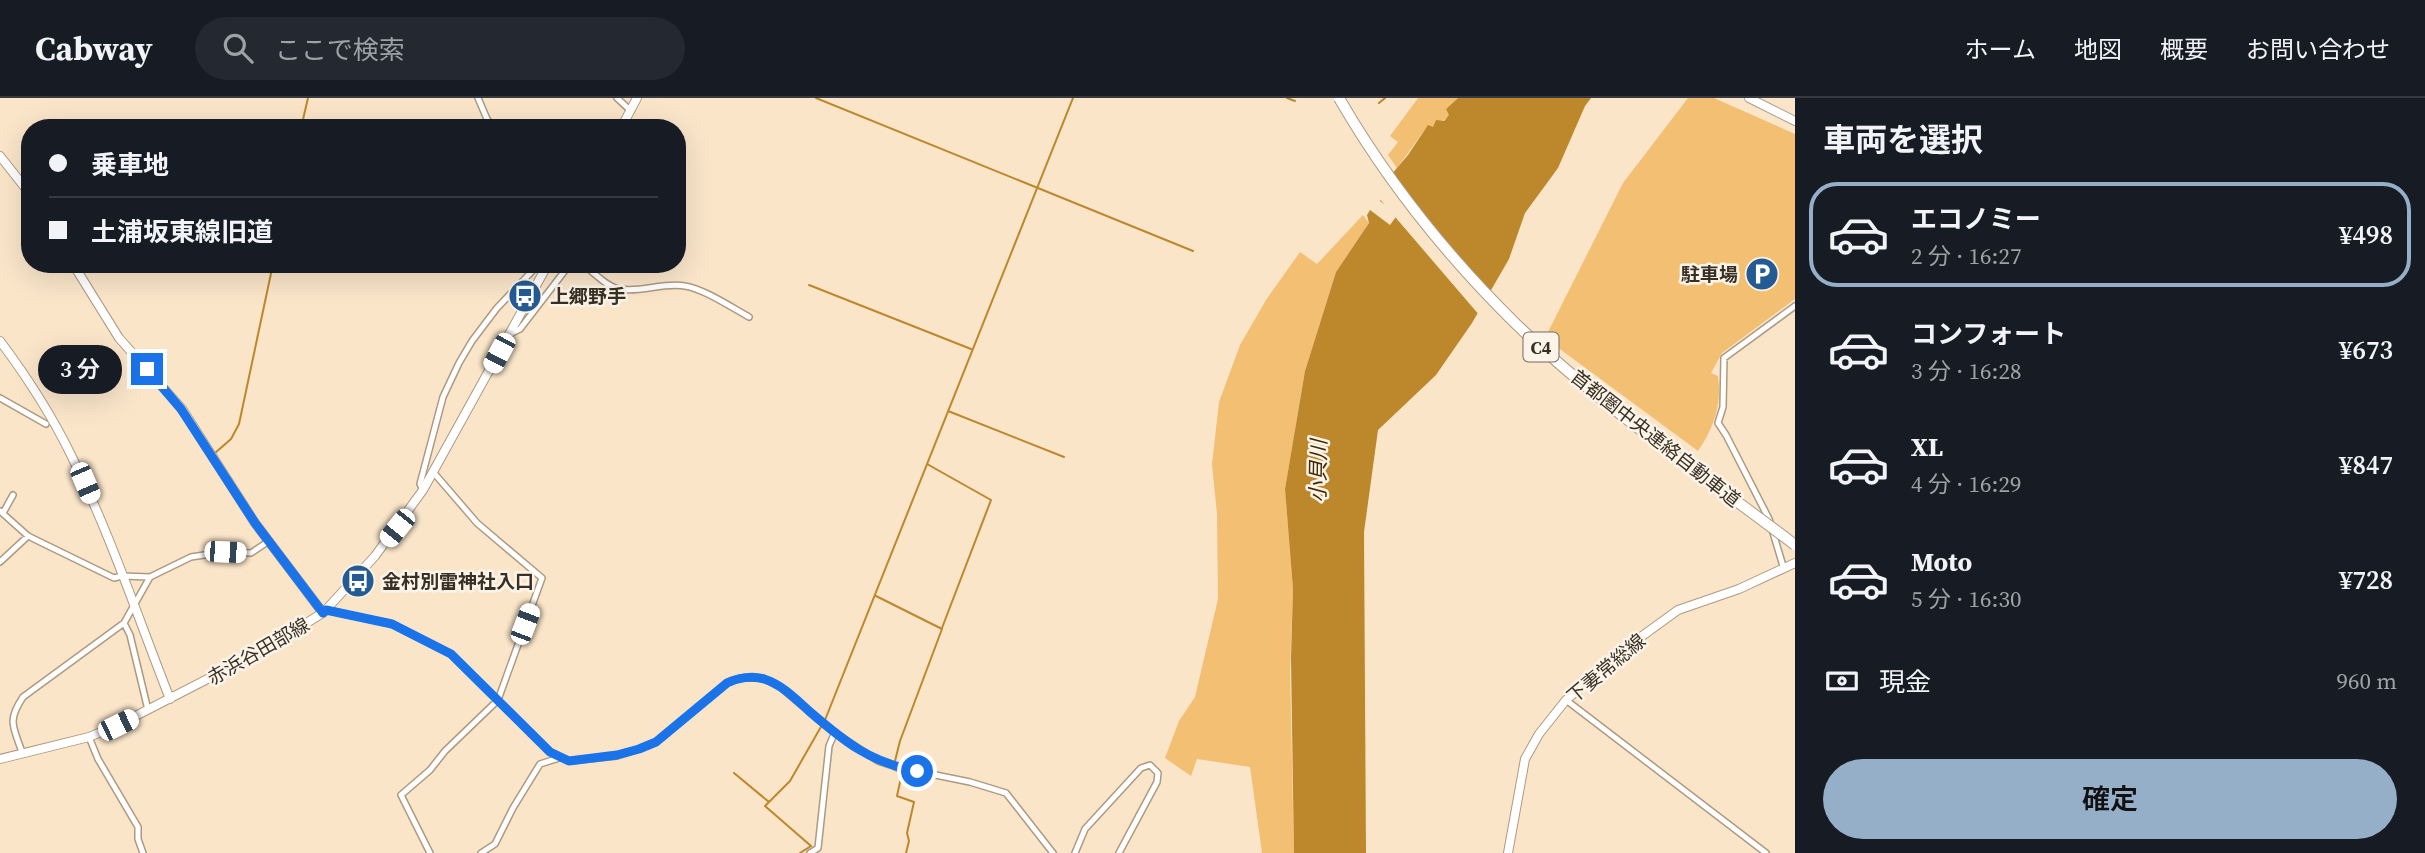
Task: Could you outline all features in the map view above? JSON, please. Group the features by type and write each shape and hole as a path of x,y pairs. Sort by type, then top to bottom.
{"highway":[{"name":"首都圏中央連絡自動車道","path":"1339,98 1380,165 1408,203 1443,247 1517,325 1598,395 1795,545"}],"main road":[{"path":"626,119 637,98"},
{"path":"1749,98 1795,121"},
{"path":"0,156 21,183"},
{"path":"79,273 119,338 188,418 245,509 324,611"},
{"name":"赤浜谷田部線","path":"0,759 89,737 264,650 324,611 390,537 423,490 543,273"},
{"path":"0,341 38,395 71,455 170,699"},
{"name":"下妻常総線","path":"1508,853 1525,759 1530,748 1566,700 1638,639 1678,610 1739,589 1783,566 1795,563"}],"street":[{"path":"478,98 487,119"},
{"path":"617,98 631,111"},
{"path":"423,490 420,484 443,397 459,363 472,341 530,273"},
{"path":"510,334 520,329 563,273"},
{"path":"594,273 618,289 670,284 684,286 749,317"},
{"path":"1783,566 1769,519 1718,424 1723,407 1724,358 1795,306"},
{"path":"0,398 46,424"},
{"path":"430,853 401,795 430,770 445,751 498,700 542,578 477,523 434,473"},
{"path":"13,495 1,512 28,536 114,578 150,577 191,557 225,552 251,553 269,541"},
{"path":"0,562 28,536"},
{"path":"22,752 13,727 13,713 23,697 124,623 150,577"},
{"path":"324,611 392,624 451,654 550,752 569,761 617,755 656,742 727,683 740,678 763,678 780,687 835,733 878,761 1006,793 1053,853"},
{"path":"124,623 130,635 148,710"},
{"path":"1566,700 1766,853"},
{"path":"810,853 818,848 829,746 835,733"},
{"path":"89,737 98,758 138,827 138,839 143,853"},
{"path":"481,853 495,844 540,764 559,758"},
{"path":"1075,853 1085,829 1141,768 1150,765 1158,773 1157,782 1119,853"}],"shaded area":[{"path":"1418,98 1458,98 1446,109 1450,115 1441,122 1436,121 1433,127 1426,128 1397,168 1388,155 1398,142 1390,136"},
{"path":"1688,98 1714,98 1795,134 1795,299 1722,353 1711,373 1718,376 1716,415 1698,451 1545,338 1623,183"},
{"path":"1363,215 1369,223 1336,272 1305,371 1285,489 1293,589 1290,672 1294,853 1262,853 1250,767 1197,759 1191,776 1165,758 1179,721 1195,697 1218,599 1217,514 1212,464 1219,402 1240,345 1266,300 1300,252 1317,264"}],"water":[{"name":"小貝川","path":"1458,98 1591,98 1558,168 1525,213 1509,259 1472,323 1436,375 1378,430 1364,532 1366,853 1294,853 1291,658 1293,589 1285,489 1305,371 1336,272 1369,223 1367,215 1370,210 1390,225 1398,214 1380,201 1383,196 1380,188 1408,155 1428,125 1433,127 1436,120 1444,121 1449,115 1446,109"}],"pier":[{"path":"1391,170 1436,230 1493,294 1480,316 1378,197 1378,186"}],"waterway":[{"path":"303,119 308,98"},
{"path":"816,98 1193,251"},
{"path":"825,720 1073,98"},
{"path":"1287,98 1295,101"},
{"path":"1379,103 1385,98"},
{"path":"215,453 231,439 239,424 271,273"},
{"path":"809,285 971,349"},
{"path":"948,411 1064,457"},
{"path":"927,464 991,500 942,628"},
{"path":"876,596 942,629 900,741 893,769 902,773 897,796 914,802 907,833 909,841 906,853"},
{"path":"734,773 769,802 790,781 822,725"},
{"path":"769,802 765,806 811,846 800,853"}],"place":[{"name":"駐車場","path":"1762,274"},
{"name":"上郷野手","path":"525,296"},
{"name":"金村別雷神社入口","path":"358,581"}],"route":[{"path":"147,369 181,409 255,523 323,613 326,610 392,624 451,654 559,758 569,761 599,758 639,749 656,742 727,683 740,678 763,678 780,687 853,746 878,761 917,771"}]}
